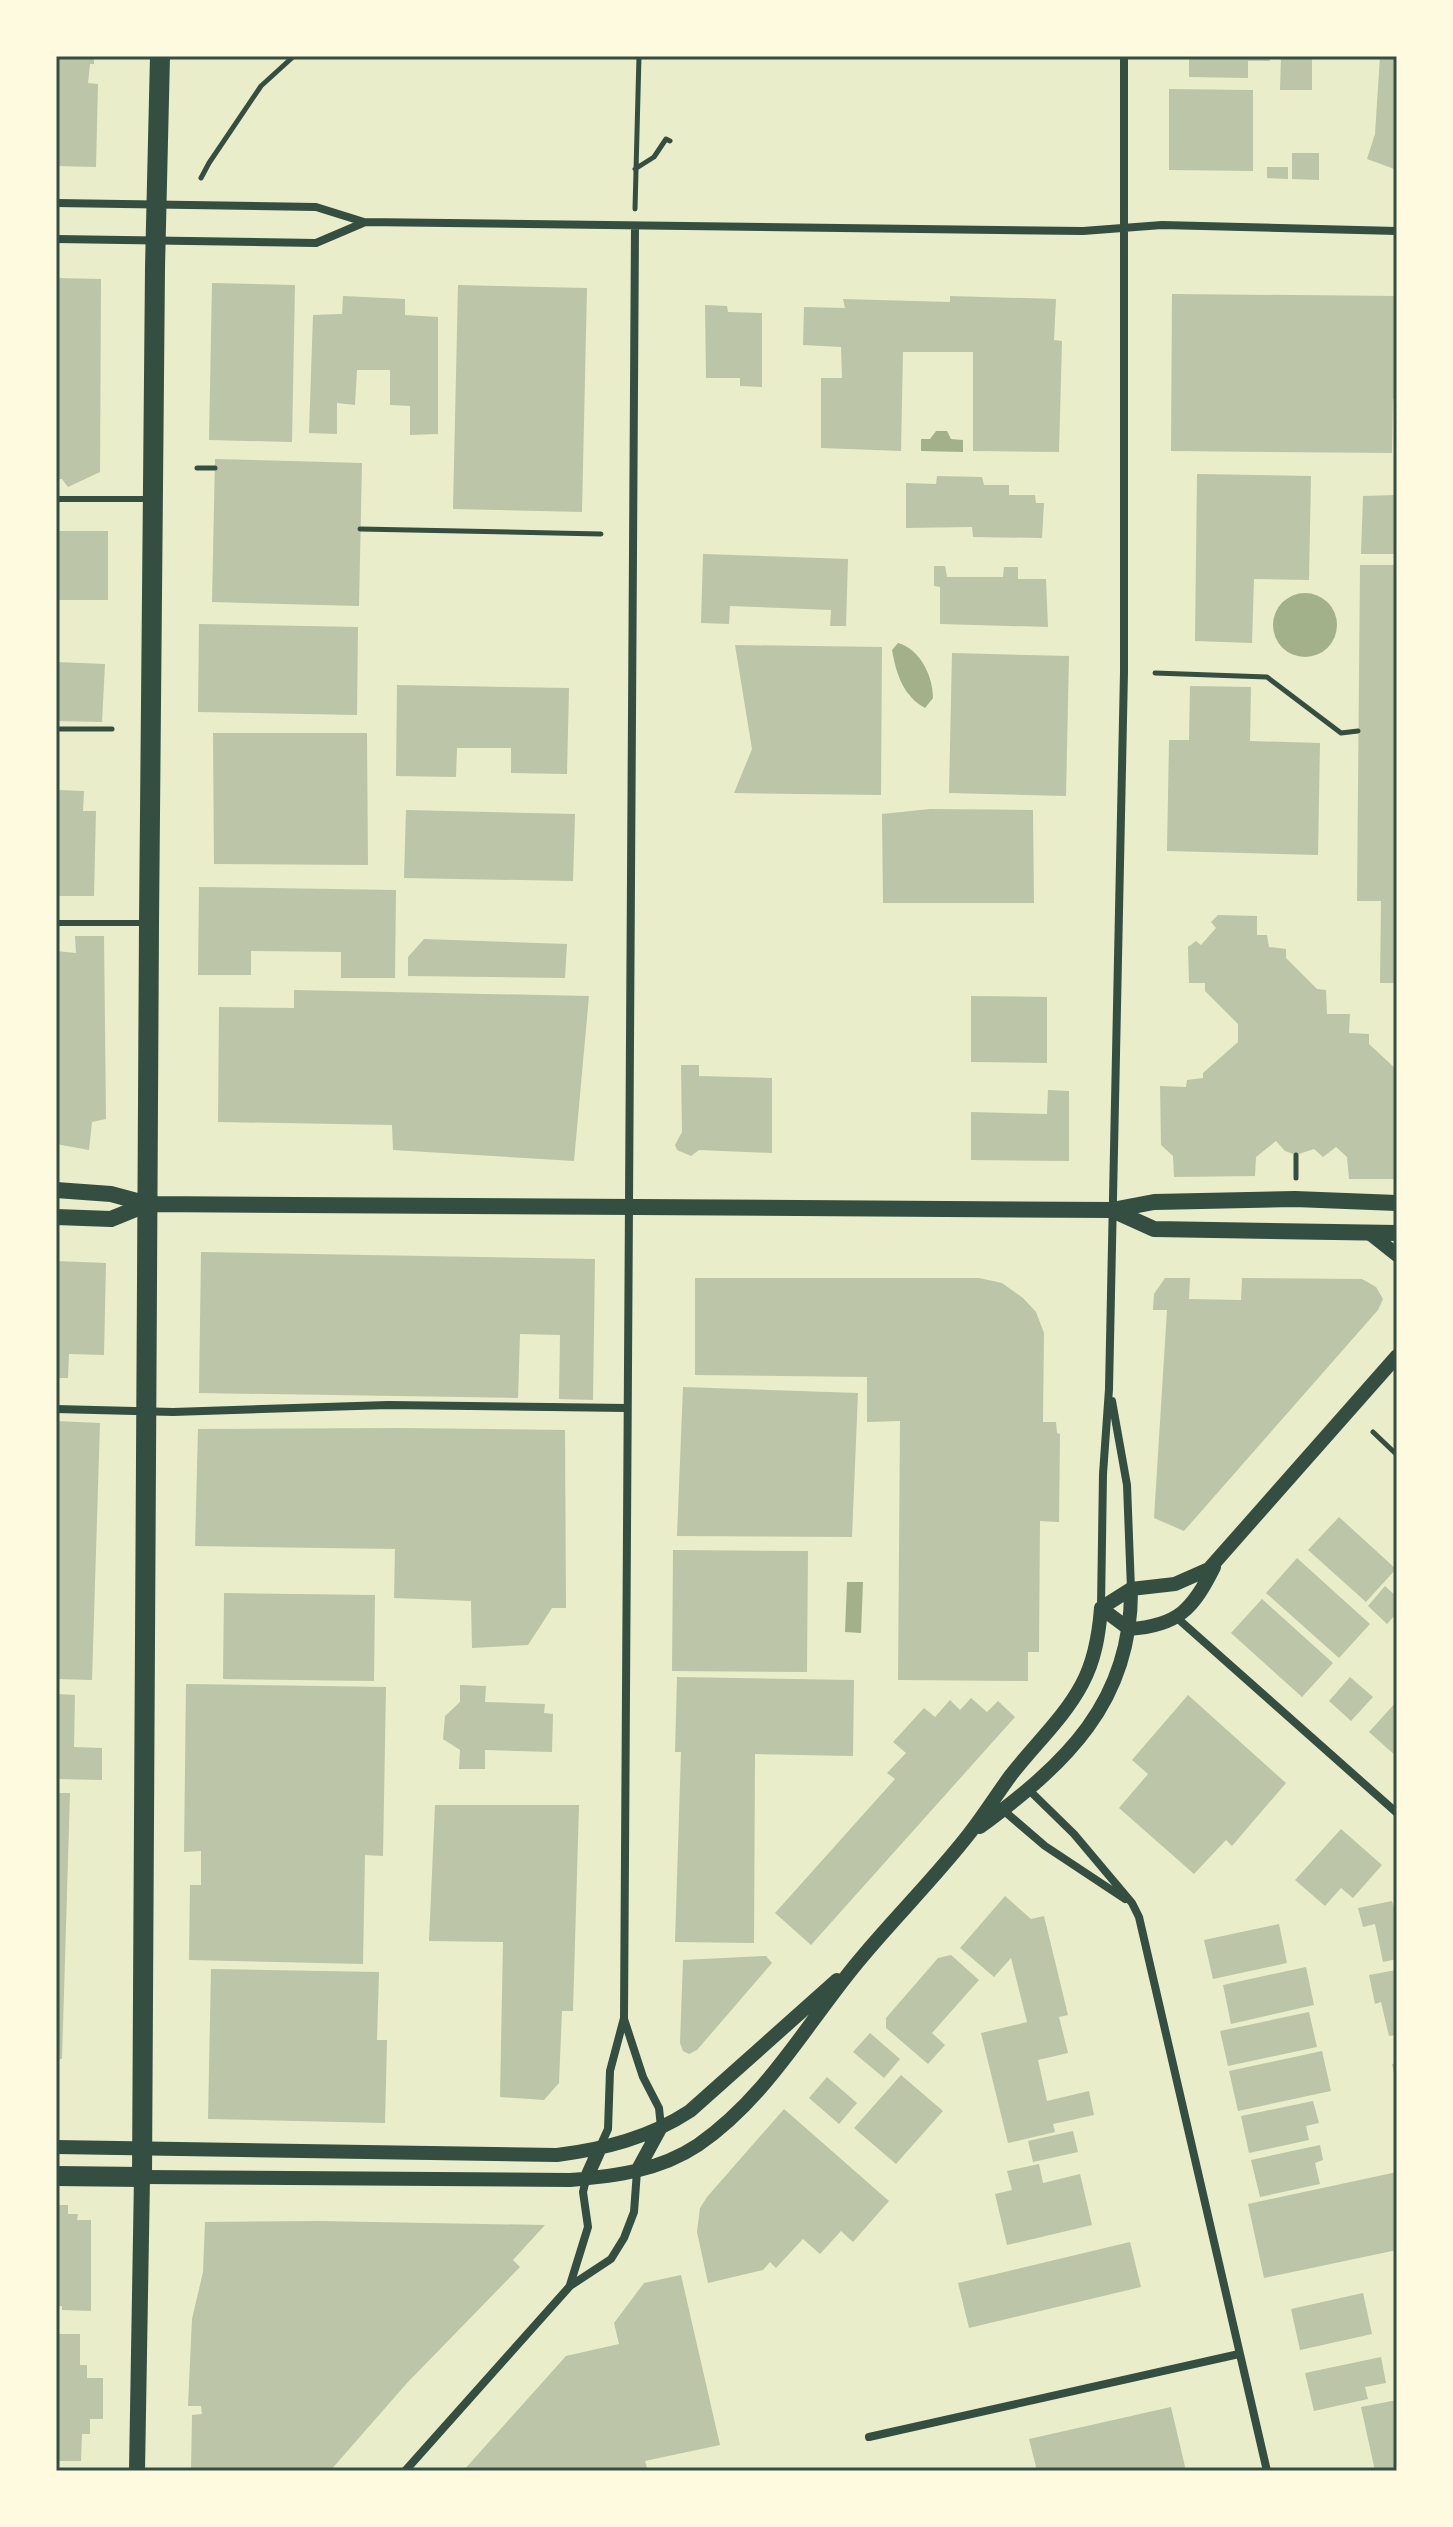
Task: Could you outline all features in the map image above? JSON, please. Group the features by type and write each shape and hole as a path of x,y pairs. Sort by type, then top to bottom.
{"main road":[{"path":"137,2471 142,2177 149,923 160,56"},
{"path":"56,1190 111,1194 148,1204 1112,1210 1170,1202 1295,1199 1397,1203"},
{"path":"56,1217 111,1219 148,1204"},
{"path":"1112,1210 1154,1229 1397,1233"},
{"path":"56,2176 142,2177"}],"street":[{"path":"142,2177 586,2179 637,2171 687,2151 734,2116 787,2057 856,1964 968,1835 1011,1775 1065,1712 1088,1673 1097,1647 1101,1608 1103,1474 1109,1389 1124,672 1124,56"},
{"path":"56,203 316,207 364,222 1083,231 1179,225 1397,231"},
{"path":"56,239 316,243 364,222"},
{"path":"570,2286 588,2227 583,2192 586,2179 608,2129 610,2071 624,2018 635,226"},
{"path":"1368,1232 1397,1255"},
{"path":"1101,1608 1131,1589 1175,1584 1204,1573 1216,1563 1393,1360 1397,1349"},
{"path":"968,1835 1029,1790 1086,1729 1104,1704 1121,1667 1129,1629 1131,1589 1127,1485 1109,1389"},
{"path":"56,1409 146,1411 388,1405 627,1408"},
{"path":"1101,1608 1129,1629 1158,1626 1176,1617 1199,1594 1216,1563"},
{"path":"1176,1617 1397,1813"},
{"path":"1029,1790 1074,1834 1132,1903 1143,1931 1267,2471"},
{"path":"1003,1810 1045,1846 1132,1903"},
{"path":"56,2147 557,2155 599,2150 674,2121 703,2100 856,1964"},
{"path":"405,2471 570,2286 611,2259 624,2238 634,2212 637,2171 661,2127 659,2108 643,2077 624,2018"},
{"path":"869,2437 1239,2354"}],"lane":[{"path":"56,499 154,498"},
{"path":"56,923 149,923"}],"path":[{"path":"201,178 261,86 294,56"},
{"path":"635,226 639,56"},
{"path":"635,169 654,157 666,139 670,141"},
{"path":"197,468 215,468"},
{"path":"360,529 601,534"},
{"path":"1155,673 1267,677 1341,733 1358,731"},
{"path":"56,729 112,729"},
{"path":"1373,1432 1395,1453 1397,1451"}],"shaded area":[{"path":"936,431 947,431 951,439 963,440 963,452 921,451 921,439 930,439"},
{"path":"1305,593 1323,599 1331,607 1337,625 1331,643 1323,651 1305,657 1287,651 1279,643 1273,625 1279,607 1287,599"},
{"path":"898,643 919,657 928,673 933,698 925,708 911,697 898,675 892,650"},
{"path":"847,1582 863,1582 861,1633 845,1632"}],"building":[{"path":"56,56 94,56 88,83 98,84 96,167 56,166"},
{"path":"1189,56 1269,56 1270,61 1248,61 1248,78 1189,77"},
{"path":"1281,56 1312,56 1312,90 1280,90"},
{"path":"1380,56 1397,56 1397,170 1367,159 1375,134"},
{"path":"1169,89 1253,90 1253,171 1169,170"},
{"path":"1292,153 1319,153 1319,180 1292,179"},
{"path":"1267,167 1288,167 1288,179 1267,178"},
{"path":"56,278 101,279 100,472 68,487 62,479 56,479"},
{"path":"212,283 295,285 292,442 209,440"},
{"path":"458,285 587,288 582,512 453,509"},
{"path":"1172,294 1397,296 1397,399 1393,399 1392,453 1171,451"},
{"path":"343,296 405,299 405,315 438,317 438,434 410,435 410,406 390,405 390,370 357,370 355,405 337,403 337,434 309,433 313,315 342,314"},
{"path":"950,296 1056,299 1054,340 1062,341 1059,452 973,451 973,352 903,352 901,451 821,448 821,378 842,378 841,347 803,345 804,307 845,308 843,299 950,302"},
{"path":"705,305 727,306 728,312 762,313 762,387 740,386 740,378 706,378"},
{"path":"215,459 362,463 359,606 212,602"},
{"path":"1197,474 1311,476 1309,580 1254,579 1252,643 1195,641"},
{"path":"937,476 982,477 984,485 1009,485 1009,495 1035,495 1036,503 1044,503 1042,538 973,537 972,527 906,528 906,483 936,484"},
{"path":"1397,495 1397,554 1361,554 1363,496"},
{"path":"56,531 108,531 108,600 56,600"},
{"path":"703,554 848,559 846,626 830,626 831,610 730,606 729,624 701,623"},
{"path":"1360,565 1397,565 1397,983 1380,983 1381,901 1357,901"},
{"path":"934,566 945,566 947,577 1003,577 1004,567 1018,567 1018,579 1046,579 1048,627 940,624 940,587 934,586"},
{"path":"199,624 358,627 357,715 198,712"},
{"path":"735,645 882,647 881,795 734,793 752,749"},
{"path":"952,653 1069,656 1066,796 949,793"},
{"path":"56,662 105,664 102,722 56,721"},
{"path":"397,685 569,688 567,774 511,773 511,748 457,748 456,777 396,776"},
{"path":"1190,686 1251,687 1250,741 1320,743 1318,855 1167,851 1169,740 1189,740"},
{"path":"213,733 367,733 368,865 214,864"},
{"path":"58,790 84,791 83,811 96,811 94,896 56,896"},
{"path":"930,809 1033,810 1034,903 883,903 882,814"},
{"path":"406,810 575,814 573,881 404,878"},
{"path":"199,887 396,890 395,978 341,978 341,952 251,951 251,975 198,975"},
{"path":"1218,915 1257,916 1257,935 1267,935 1269,947 1286,949 1286,958 1317,989 1326,990 1327,1014 1350,1014 1349,1033 1369,1034 1369,1044 1397,1070 1397,1179 1349,1179 1347,1157 1336,1147 1323,1157 1314,1149 1296,1155 1285,1151 1276,1141 1256,1157 1255,1176 1174,1177 1173,1156 1161,1145 1160,1086 1186,1087 1187,1080 1203,1078 1203,1073 1238,1042 1238,1024 1205,991 1205,983 1189,983 1188,947 1196,941 1201,945 1216,928 1211,922"},
{"path":"75,936 104,936 106,1119 92,1122 89,1150 56,1144 56,951 76,953"},
{"path":"424,939 567,944 565,978 408,976 408,957"},
{"path":"294,990 589,996 574,1161 393,1150 392,1125 218,1122 219,1007 294,1008"},
{"path":"971,996 1047,997 1047,1063 971,1062"},
{"path":"681,1065 699,1065 699,1076 772,1078 772,1153 699,1150 691,1156 677,1150 675,1145 682,1132"},
{"path":"1048,1090 1069,1091 1069,1161 971,1160 971,1112 1047,1114"},
{"path":"201,1252 595,1259 593,1400 559,1399 560,1335 520,1334 518,1398 199,1393"},
{"path":"56,1261 106,1263 104,1355 69,1354 68,1378 56,1378"},
{"path":"695,1278 979,1278 1002,1283 1036,1312 1044,1333 1043,1422 1056,1422 1057,1433 1060,1434 1059,1522 1040,1521 1039,1652 1028,1652 1028,1681 898,1680 900,1421 867,1422 867,1377 695,1375"},
{"path":"1165,1278 1190,1278 1189,1299 1241,1300 1242,1278 1362,1279 1376,1287 1383,1299 1378,1310 1184,1531 1154,1518 1167,1310 1153,1310 1154,1294"},
{"path":"683,1387 858,1393 852,1537 677,1536"},
{"path":"56,1421 100,1423 92,1680 56,1679"},
{"path":"198,1429 565,1430 566,1608 552,1608 528,1645 472,1648 471,1601 394,1598 395,1549 195,1546"},
{"path":"1339,1517 1396,1569 1366,1602 1308,1550"},
{"path":"673,1550 808,1551 807,1672 672,1671"},
{"path":"1297,1558 1370,1624 1339,1658 1266,1593"},
{"path":"1385,1586 1397,1597 1397,1613 1387,1624 1368,1606"},
{"path":"224,1593 375,1595 374,1681 223,1679"},
{"path":"1262,1599 1333,1663 1302,1697 1231,1633"},
{"path":"677,1677 854,1680 853,1756 755,1754 754,1943 675,1942 681,1752 675,1752"},
{"path":"1350,1677 1373,1697 1351,1721 1329,1701"},
{"path":"186,1684 386,1687 383,1856 365,1855 363,1964 189,1960 190,1885 201,1885 201,1851 184,1852"},
{"path":"460,1685 486,1686 485,1702 545,1704 544,1713 553,1714 552,1752 485,1750 485,1769 459,1769 460,1750 443,1739 445,1716 460,1702"},
{"path":"56,1694 75,1695 74,1747 102,1748 102,1780 56,1779"},
{"path":"1188,1695 1286,1783 1232,1846 1226,1840 1194,1874 1119,1808 1148,1774 1132,1760"},
{"path":"971,1698 987,1712 998,1701 1015,1717 811,1945 775,1913 895,1779 887,1773 906,1753 893,1742 924,1708 935,1717 950,1700 960,1710"},
{"path":"1397,1701 1397,1757 1369,1732"},
{"path":"56,1793 70,1793 62,2059 56,2059"},
{"path":"435,1805 579,1805 573,2011 562,2011 559,2083 544,2100 500,2097 503,1942 429,1941"},
{"path":"1341,1829 1382,1865 1353,1898 1341,1888 1325,1906 1295,1880"},
{"path":"1005,1896 1031,1919 1044,1916 1068,2015 1059,2017 1068,2053 1038,2060 1047,2101 1089,2091 1094,2115 1053,2124 1055,2132 1008,2143 981,2033 1027,2022 1011,1958 994,1977 960,1948"},
{"path":"1392,1901 1397,1918 1397,1959 1383,1962 1375,1924 1363,1927 1358,1908"},
{"path":"1279,1924 1287,1963 1213,1979 1204,1940"},
{"path":"951,1955 979,1980 932,2033 945,2045 928,2064 886,2028 886,2018 938,1958"},
{"path":"766,1956 772,1963 697,2050 689,2054 683,2051 680,2043 683,1960"},
{"path":"1306,1967 1314,2005 1231,2024 1223,1985"},
{"path":"211,1969 379,1972 377,2040 387,2040 385,2123 208,2119"},
{"path":"1396,1970 1397,2035 1389,2036 1381,2002 1375,2004 1369,1975"},
{"path":"1309,2012 1317,2047 1228,2066 1220,2031"},
{"path":"870,2033 900,2059 884,2078 853,2052"},
{"path":"1322,2051 1331,2091 1238,2111 1229,2071"},
{"path":"1397,2063 1397,2082 1396,2082 1392,2064"},
{"path":"901,2075 943,2111 896,2164 854,2128"},
{"path":"827,2077 857,2103 839,2124 809,2098"},
{"path":"1313,2101 1319,2123 1306,2126 1309,2140 1249,2153 1241,2116"},
{"path":"784,2109 889,2201 853,2242 841,2231 820,2254 803,2239 776,2268 770,2262 763,2270 708,2283 697,2232 700,2208"},
{"path":"1073,2131 1078,2152 1033,2162 1028,2141"},
{"path":"1320,2145 1323,2160 1315,2163 1320,2184 1260,2197 1251,2160"},
{"path":"1039,2164 1043,2183 1080,2174 1092,2225 1007,2245 995,2194 1012,2190 1007,2171"},
{"path":"1397,2172 1397,2250 1264,2278 1248,2204"},
{"path":"56,2205 68,2205 68,2214 78,2214 77,2220 91,2220 91,2311 62,2310 62,2306 56,2306"},
{"path":"205,2222 545,2225 513,2260 520,2267 407,2383 330,2471 191,2471 192,2415 202,2414 201,2406 188,2406 192,2319 203,2272"},
{"path":"1130,2242 1141,2287 969,2328 958,2283"},
{"path":"681,2275 720,2445 645,2461 648,2471 463,2471 566,2356 619,2344 614,2323 644,2283"},
{"path":"1363,2293 1372,2334 1300,2350 1291,2309"},
{"path":"56,2334 80,2334 80,2365 87,2365 87,2378 103,2378 103,2419 90,2419 90,2434 82,2434 81,2461 56,2461"},
{"path":"1381,2357 1386,2383 1365,2387 1368,2399 1314,2411 1305,2373"},
{"path":"1397,2400 1397,2471 1375,2471 1361,2407"},
{"path":"1171,2407 1186,2471 1037,2471 1029,2439"}]}
